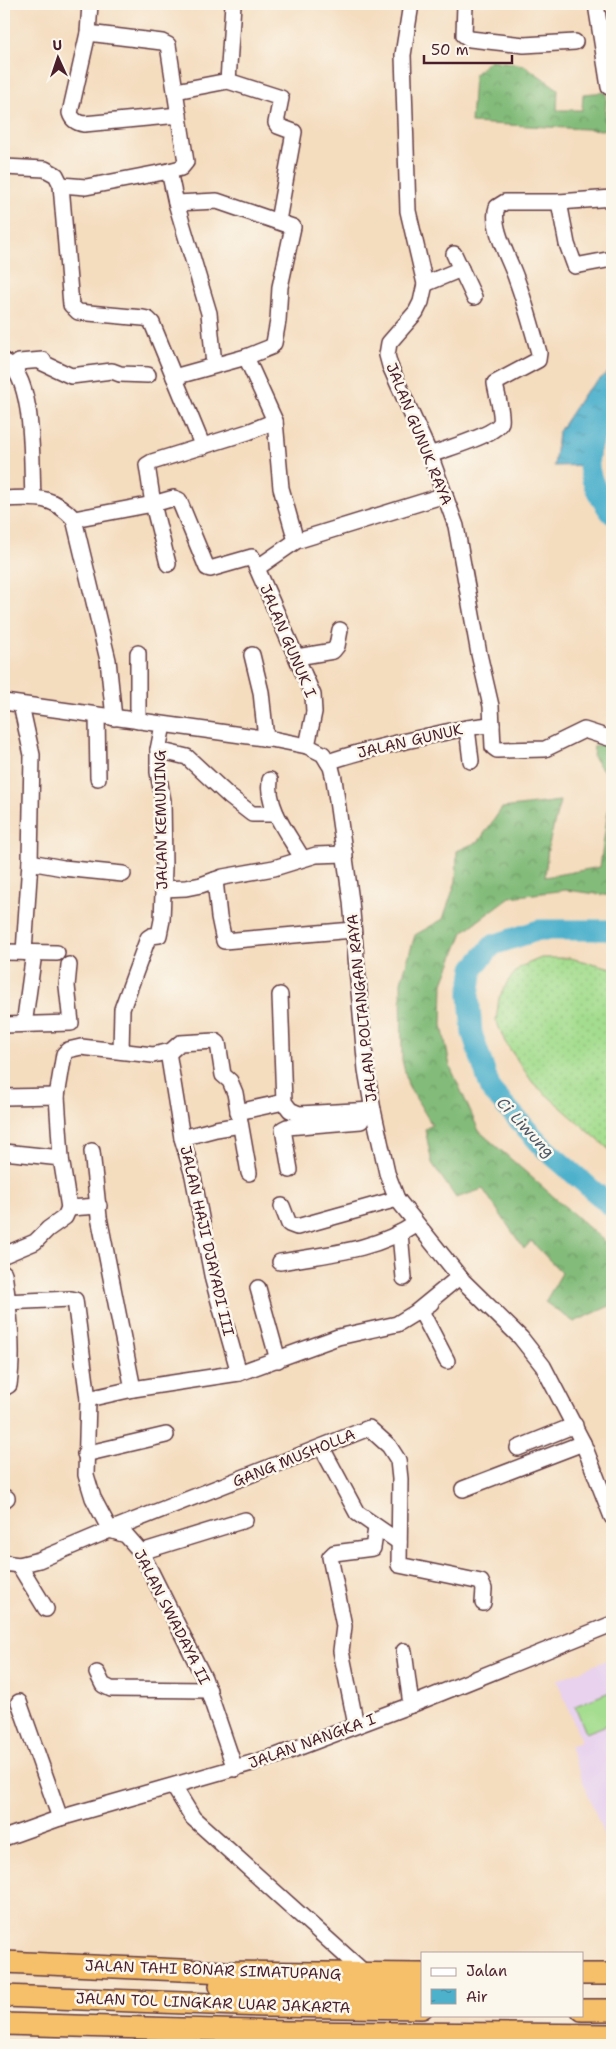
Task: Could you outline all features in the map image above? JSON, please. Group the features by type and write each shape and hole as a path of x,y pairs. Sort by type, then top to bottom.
{"highway":[{"name":"JALAN TAHI BONAR SIMATUPANG","path":"4,1962 151,1970 421,1974"},
{"path":"151,1970 162,1978 176,1984 421,1993"},
{"path":"584,1974 612,1974"},
{"name":"JALAN TOL LINGKAR LUAR JAKARTA","path":"4,1994 25,1997 263,2006 421,2008"},
{"path":"584,2010 612,2010"},
{"name":"JALAN TOL LINGKAR LUAR JAKARTA","path":"11,2025 286,2032 612,2035"}],"street":[{"path":"90,4 88,33 70,113 72,118 78,123 84,124 179,115"},
{"path":"228,81 233,4"},
{"name":"JALAN GUNUK RAYA","path":"411,4 403,55 408,211 425,284 421,302 416,312 390,343 387,355 390,366 430,455 456,526 478,654 491,706 493,747 497,750 544,749 584,730 612,739"},
{"path":"465,4 464,35 470,39 524,45 575,42"},
{"path":"596,4 609,87"},
{"path":"61,185 86,187 182,168 186,162 176,92 166,43 88,33"},
{"path":"176,92 228,81 281,98 276,123 278,126 293,130 295,134 278,221"},
{"path":"4,167 45,169 56,175 61,185 71,305 78,312 148,319 152,323 203,447"},
{"path":"169,171 176,203 209,313 214,365"},
{"path":"430,455 488,433 497,427 501,419 495,382 538,360 539,353 517,278 498,228 497,207 505,202 559,202 612,198"},
{"path":"174,377 246,357 271,347 276,335 283,273 294,231 291,225 217,201 176,203"},
{"path":"559,202 567,244 575,266 612,259"},
{"path":"454,254 474,297"},
{"path":"425,284 461,269"},
{"path":"246,357 275,421 281,488 296,541"},
{"path":"33,498 29,412 26,396 10,365 19,362 42,360 44,363 72,376 112,371 120,374 148,375"},
{"path":"168,564 152,504 147,465 275,421"},
{"name":"JALAN GUNUK I","path":"307,746 314,695 254,562 296,541 445,495"},
{"path":"4,500 33,498 58,503 74,519 108,660 114,718"},
{"path":"74,519 152,504 171,498 179,500 206,568 254,562"},
{"path":"297,658 333,650 337,646 340,630"},
{"path":"138,653 138,721"},
{"path":"252,655 261,692 266,739"},
{"path":"4,702 307,746 323,754 328,762"},
{"path":"21,705 32,755 29,953 25,1018"},
{"path":"97,715 98,778"},
{"name":"JALAN KEMUNING","path":"121,1051 122,1009 148,938 160,934 162,920 163,801 158,772 158,750 163,724"},
{"name":"JALAN GUNUK","path":"328,762 401,742 467,728 492,725"},
{"path":"467,728 471,761"},
{"path":"158,750 187,757 230,797 252,814 276,814"},
{"name":"JALAN POLTANGAN RAYA","path":"328,762 334,779 345,854 366,1070 387,1173 397,1199 415,1224 461,1279 530,1349 543,1366 583,1442 612,1516"},
{"path":"270,780 268,792 276,814 302,858"},
{"path":"162,889 186,888 274,868 302,858 345,854"},
{"path":"30,862 62,868 123,874"},
{"path":"215,880 224,941 353,930"},
{"path":"4,952 58,954"},
{"path":"4,1025 71,1023 67,986 69,965"},
{"path":"280,995 284,1102 293,1112 299,1114 374,1115"},
{"path":"4,1255 35,1242 48,1229 65,1217 69,1208 61,1158 56,1096 65,1052 81,1047 153,1055 168,1052 180,1043 210,1040 218,1043 223,1075 230,1082 239,1118 249,1173"},
{"path":"168,1052 182,1138"},
{"path":"4,1096 56,1096"},
{"name":"JALAN HAJI DJAYADI III","path":"239,1373 213,1280 193,1176 182,1138 216,1129 239,1118 284,1102"},
{"path":"290,1170 282,1134 283,1129 374,1115"},
{"path":"92,1150 99,1217 133,1389"},
{"path":"4,1152 61,1158"},
{"path":"282,1206 289,1224 296,1227 397,1199"},
{"path":"69,1208 99,1206"},
{"path":"280,1262 362,1248 400,1233 415,1224"},
{"path":"400,1233 404,1278"},
{"path":"4,1274 11,1372 9,1384 4,1388"},
{"path":"88,1399 133,1389 239,1373 338,1337 397,1324 461,1279"},
{"path":"447,1361 422,1313 425,1307 461,1279"},
{"path":"258,1288 278,1360"},
{"path":"4,1563 20,1565 55,1554 110,1530 93,1498 86,1475 85,1454 88,1399 75,1300 6,1302"},
{"path":"518,1448 575,1425"},
{"name":"GANG MUSHOLLA","path":"110,1530 370,1428 389,1446 398,1460 398,1563 402,1567 481,1582 484,1589 483,1603"},
{"path":"85,1454 166,1435"},
{"path":"463,1489 583,1442"},
{"path":"322,1448 353,1508 362,1518 399,1542"},
{"path":"141,1552 245,1520"},
{"path":"356,1725 341,1651 344,1626 330,1557 334,1553 373,1548 376,1528"},
{"name":"JALAN SWADAYA II","path":"110,1530 126,1534 141,1552 204,1678 235,1769"},
{"path":"20,1565 46,1609"},
{"name":"JALAN NANGKA I","path":"4,1838 60,1818 174,1787 276,1756 411,1705 612,1624"},
{"path":"404,1651 411,1705"},
{"path":"97,1673 103,1685 111,1689 209,1690"},
{"path":"19,1702 60,1818"},
{"path":"174,1787 193,1818 366,1974"}],"shaded area":[{"path":"612,1658 612,1839 606,1841 569,1746 581,1741 557,1680"}],"green space":[{"path":"490,60 524,65 558,89 557,110 582,110 583,94 607,92 604,130 471,123 474,75"},
{"path":"612,744 612,782 593,757 594,746"},
{"path":"612,782 612,896 566,890 510,897 463,932 443,983 442,1025 450,1066 479,1131 612,1248 612,1305 574,1322 545,1302 562,1273 531,1241 524,1249 483,1189 456,1198 432,1163 425,1129 432,1125 408,1085 402,1060 401,982 415,935 443,919 456,881 457,851 479,841 502,808 560,801 548,848 545,877 600,867"},
{"path":"541,958 570,958 612,968 612,1152 533,1083 505,1042 496,1020 499,998 508,981 520,967"},
{"path":"612,1691 612,1723 586,1733 575,1706"}],"water":[{"path":"612,369 612,423 601,445 597,465 554,466 558,433 585,392"}],"waterway":[{"name":"Ci Liwung","path":"612,413 593,438 589,463 596,489 612,514"},
{"name":"Ci Liwung","path":"612,930 539,930 493,945 473,968 469,995 472,1033 491,1090 544,1148 612,1207"}]}
